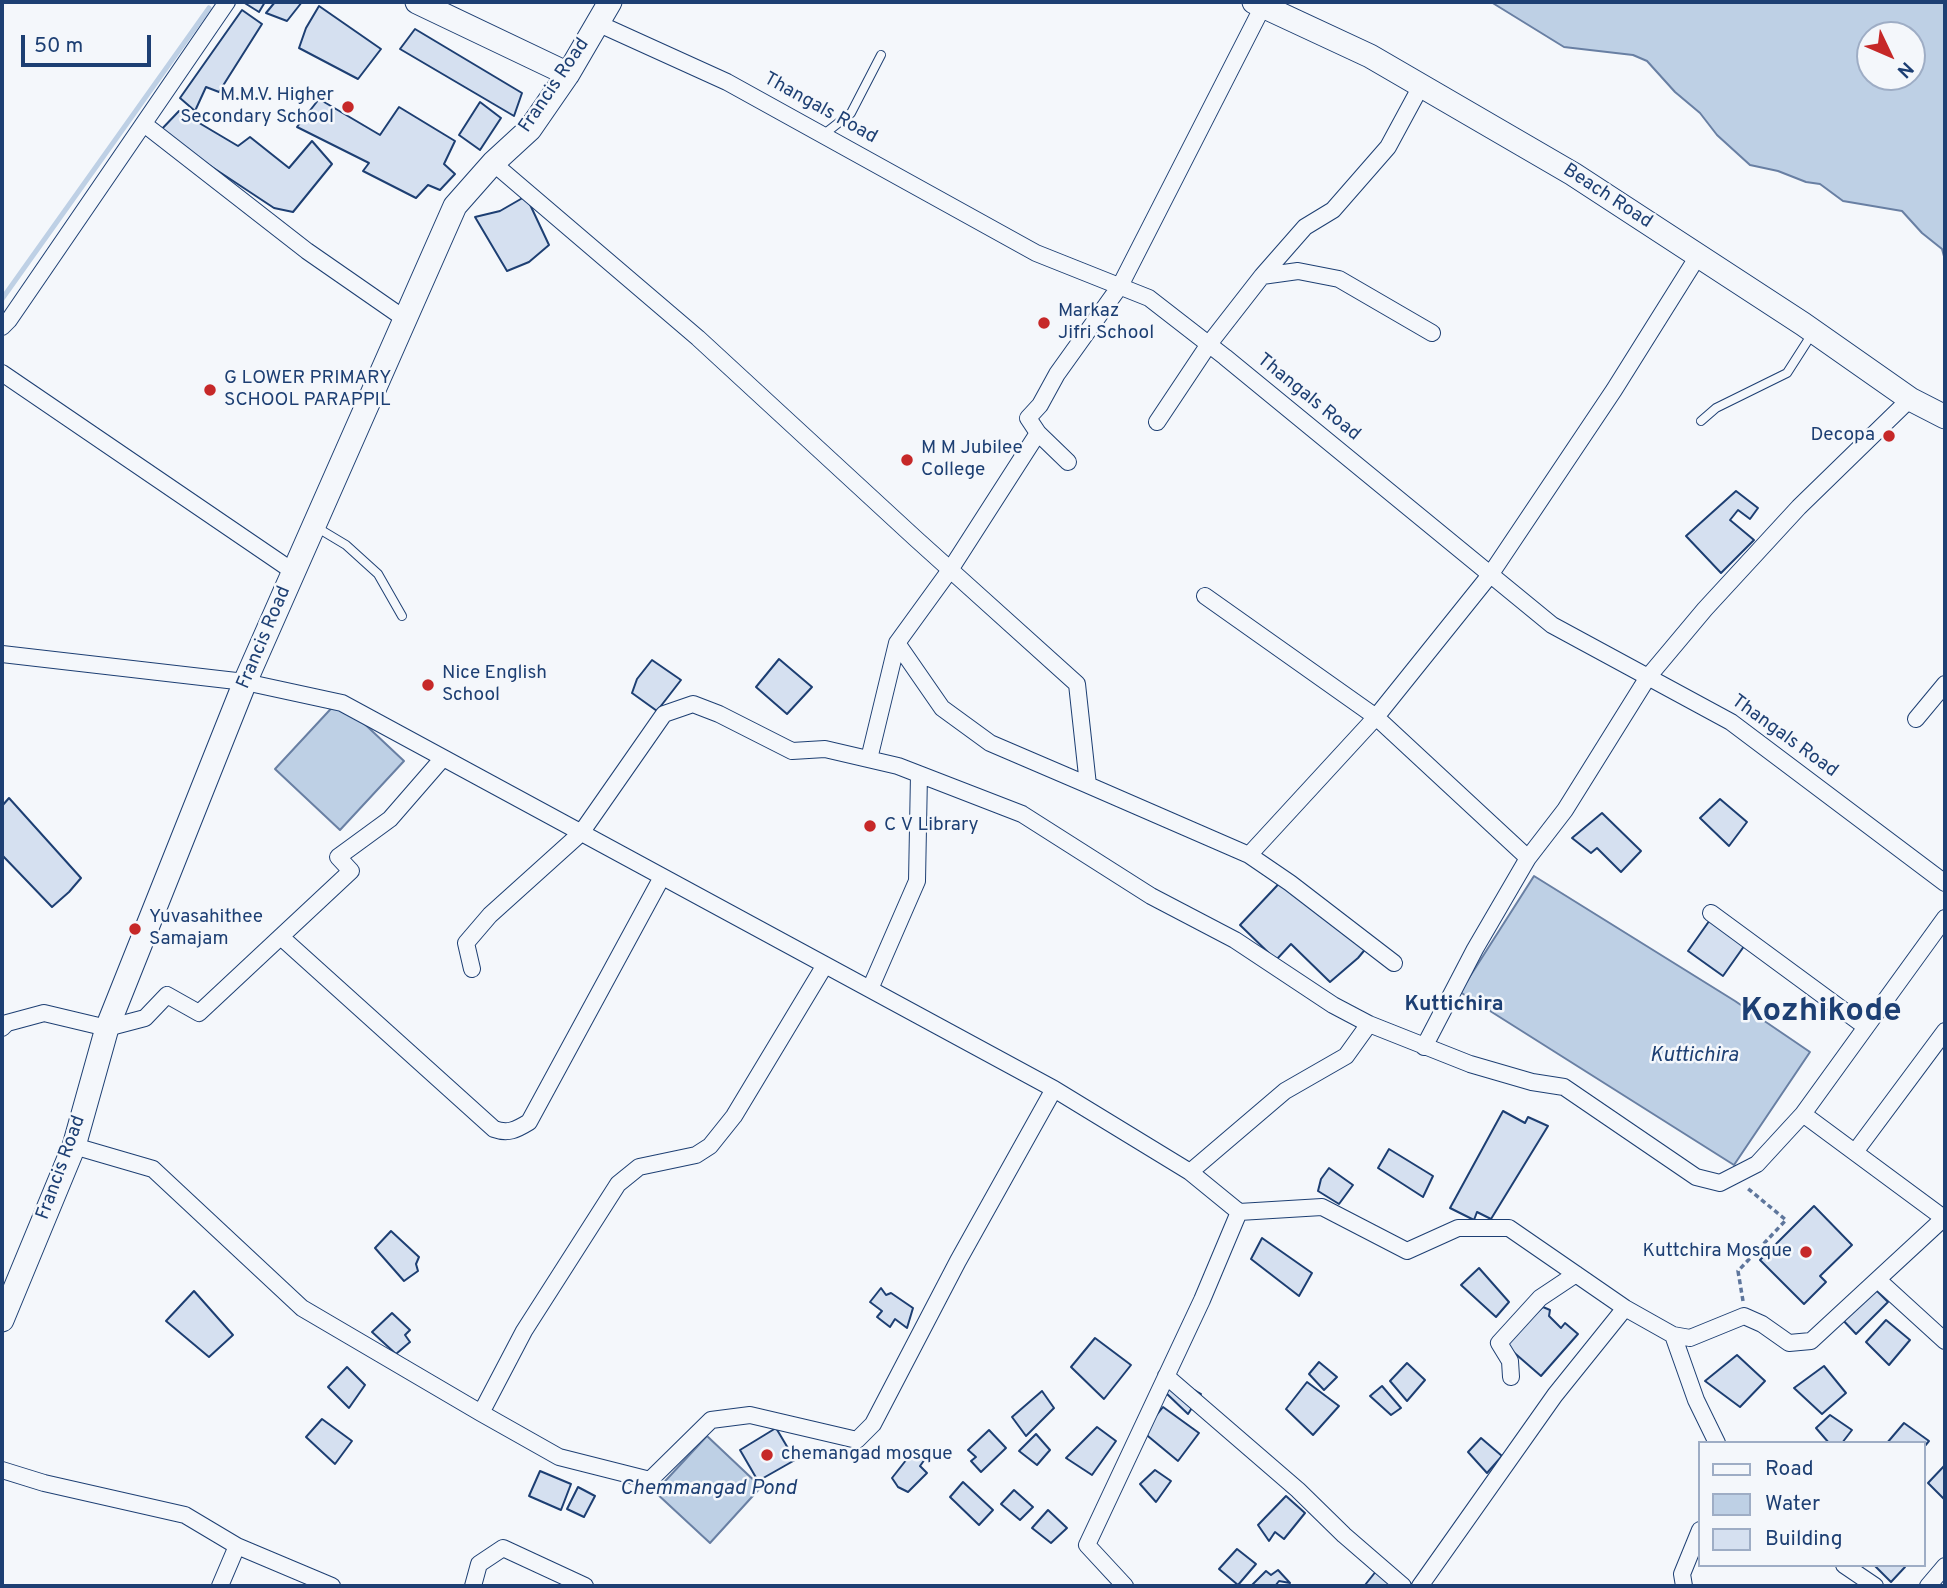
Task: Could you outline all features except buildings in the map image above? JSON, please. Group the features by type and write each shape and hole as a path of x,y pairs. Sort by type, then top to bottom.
{"main road":[{"path":"417,2 568,74"},
{"name":"Francis Road","path":"2,1320 74,1146 107,1028 245,682 455,206 493,163 530,129 568,74 610,2"},
{"name":"Beach Road","path":"1258,4 1370,56 1573,174 1910,399 1945,417"}],"street":[{"path":"2,327 227,2"},
{"path":"1068,462 1038,433 1028,418 1040,405 1056,374 1120,286 1258,4"},
{"name":"Thangals Road","path":"597,23 727,82 1036,253 1149,298 1552,625 1731,722 1945,883"},
{"path":"1157,422 1209,344 1262,276 1305,227 1333,210 1388,147 1421,86"},
{"path":"144,124 307,251 405,319"},
{"path":"493,163 698,338 1077,684 1088,785"},
{"path":"1249,855 1376,717 1490,575 1614,390 1698,256"},
{"path":"1262,276 1298,271 1339,279 1432,333"},
{"path":"2,373 294,572"},
{"path":"1424,1046 1475,949 1528,858 1565,810 1648,677 1705,609 1799,507 1910,399"},
{"path":"869,759 897,642 950,570 1038,433"},
{"path":"1205,596 1376,717 1528,858"},
{"path":"897,642 942,708 990,743 1249,855 1394,963"},
{"path":"2,654 245,682 342,704 1054,1089 1190,1172 1239,1212 1322,1207 1407,1251 1458,1228 1509,1228 1625,1308 1673,1335 1690,1338 1744,1316 1762,1324 1789,1343 1811,1341 1944,1219 1803,1114"},
{"path":"1916,719 1945,684"},
{"path":"472,969 466,943 489,915 582,833 664,714 693,704 719,713 792,751 825,749 898,766 1022,814 1151,896 1235,940 1368,1024 1495,1071 1532,1082 1564,1087 1696,1177 1720,1183 1757,1164 1803,1114 1945,918"},
{"path":"2,1028 7,1023 44,1013 107,1028 145,1018 167,995 199,1013 351,871 338,857 390,819 443,758"},
{"path":"870,989 917,881 919,774"},
{"path":"281,937 495,1129 505,1132 517,1130 528,1122 662,877"},
{"path":"1711,913 1866,1027"},
{"path":"481,1413 524,1331 618,1184 639,1167 696,1155 710,1146 734,1116 825,965"},
{"path":"1190,1172 1285,1091 1346,1056 1368,1024"},
{"path":"1855,1152 1945,1031"},
{"path":"74,1146 153,1169 302,1308 481,1413 559,1457 650,1480 711,1420 750,1415 857,1440 873,1424 958,1261 1054,1089"},
{"path":"1125,1586 1087,1545 1202,1300 1239,1212"},
{"path":"1511,1377 1510,1361 1499,1343 1540,1298 1576,1274"},
{"path":"1878,1280 1945,1341"},
{"path":"1420,1586 1555,1395 1625,1308"},
{"path":"1673,1335 1696,1400 1716,1441"},
{"path":"1166,1376 1298,1490 1344,1535 1403,1586"},
{"path":"2,1470 44,1483 185,1515 237,1546 332,1586"},
{"path":"1684,1586 1682,1574 1699,1532"},
{"path":"220,1586 237,1546"},
{"path":"473,1586 480,1564 503,1548 585,1586"},
{"path":"1928,1586 1945,1566"},
{"path":"1847,1567 1875,1586"}],"lane":[{"path":"823,135 852,113 881,55"},
{"path":"1701,421 1716,408 1787,373 1813,332"},
{"path":"314,526 346,545 378,574 402,616"}],"path":[{"path":"1735,1175 1786,1220 1738,1271 1744,1316"}],"water":[{"path":"1491,2 1945,2 1945,260 1942,249 1922,233 1902,211 1843,201 1820,184 1750,165 1717,135 1700,113 1675,92 1647,61 1633,55 1564,47"},
{"path":"339,700 404,761 340,830 275,769"},
{"name":"Kuttichira","path":"1534,876 1735,1001 1810,1052 1734,1165 1460,992"},
{"name":"Chemmangad Pond","path":"707,1436 761,1487 710,1543 655,1492"}],"waterway":[{"path":"2,299 209,8"}],"place":[{"name":"M.M.V. Higher Secondary School","path":"348,107"},
{"name":"Markaz Jifri School","path":"1044,323"},
{"name":"G LOWER PRIMARY SCHOOL PARAPPIL","path":"210,390"},
{"name":"Decopa","path":"1889,436"},
{"name":"M M Jubilee College","path":"907,460"},
{"name":"Nice English School","path":"428,685"},
{"name":"C V Library","path":"870,826"},
{"name":"Yuvasahithee Samajam","path":"135,929"},
{"name":"Kuttchira Mosque","path":"1806,1252"},
{"name":"chemangad mosque","path":"767,1455"}],"district":[{"name":"Kuttichira","path":"1454,1006"},
{"name":"Kozhikode","path":"1821,1013"}]}
